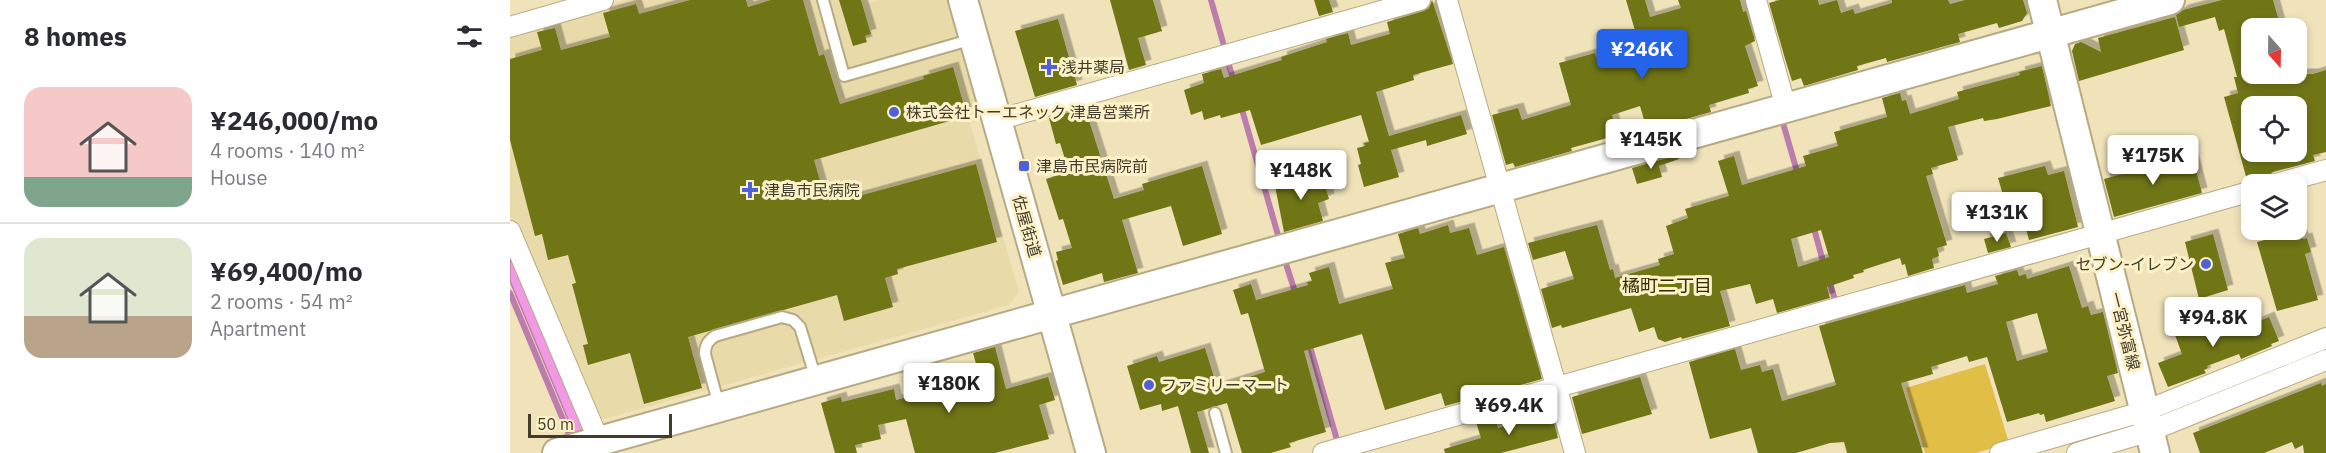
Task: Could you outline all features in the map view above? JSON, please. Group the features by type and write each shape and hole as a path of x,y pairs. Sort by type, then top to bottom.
{"street":[{"path":"510,27 603,0"},
{"name":"佐屋街道","path":"963,0 1091,453"},
{"path":"997,120 1420,0"},
{"path":"1447,0 1575,453"},
{"path":"1756,0 1786,108"},
{"name":"一宮弥富線","path":"2042,0 2150,432"},
{"path":"564,451 603,444 719,406 2169,0"},
{"path":"2307,175 2326,170"},
{"path":"1323,453 2241,194"},
{"path":"510,231 603,444"},
{"path":"2000,453 2150,432 2326,338"},
{"path":"2077,453 2150,432 2326,360"}],"lane":[{"path":"823,0 844,76 974,39"},
{"path":"719,406 705,354 708,341 715,336 771,320 782,317 793,320 800,327 816,379"},
{"path":"1215,413 1226,453"}],"shaded area":[{"name":"津島市民病院","path":"626,0 865,0 866,4 881,0 947,0 979,114 977,121 970,123 1019,292 1009,305 597,421 510,216 510,33"},
{"path":"510,253 585,433 582,453 510,281"},
{"path":"1985,364 2009,443 1976,453 1925,453 1906,388"}],"building":[{"name":"津島市民病院","path":"690,0 746,0 748,7 771,0 803,0 819,56 824,54 840,104 924,79 923,76 953,67 967,116 814,160 823,191 840,186 844,200 976,164 997,242 897,269 898,274 885,278 893,307 844,321 837,295 688,337 702,388 644,404 630,353 588,365 583,345 588,344 572,284 576,283 568,255 548,260 542,234 535,236 510,140 510,59 542,50 537,32 555,28 561,50 610,37 603,13 636,4 639,14"},
{"path":"839,0 861,0 871,34 865,36 867,42 853,46"},
{"path":"1110,0 1153,0 1162,31 1138,38 1146,65 1129,70"},
{"path":"1314,0 1329,0 1333,12 1319,16"},
{"path":"1432,0 1453,64 1413,75 1414,80 1376,92 1389,136 1461,115 1467,134 1427,146 1426,140 1391,150 1399,177 1364,187 1358,165 1361,164 1357,148 1369,142 1361,115 1261,145 1250,110 1204,120 1202,111 1191,115 1184,90 1204,83 1202,74 1221,69 1224,78 1282,60 1281,57 1348,33 1351,45 1390,34 1387,22 1424,11 1429,8"},
{"path":"1626,0 1645,0 1650,17 1681,8 1678,0 1740,0 1743,12 1746,11 1755,41 1745,46 1758,86 1748,89 1749,93 1709,105 1711,112 1647,130 1640,106 1612,115 1618,135 1515,167 1513,163 1506,165 1492,115 1518,108 1522,120 1571,105 1559,63 1595,53 1596,57 1639,44"},
{"path":"1780,0 1818,0 1819,5 1837,0 1841,13 1853,9 1855,14 1892,3 1892,0 1948,0 1950,4 1965,0 2023,0 2027,13 2022,21 1999,28 1997,23 1958,34 1960,42 1887,62 1886,58 1857,66 1858,70 1804,86 1801,78 1792,81 1769,3"},
{"path":"2222,0 2273,0 2278,18 2241,18 2241,84 2307,84 2307,74 2326,70 2326,152 2313,155 2315,161 2271,174 2245,174 2242,162 2307,162 2307,96 2241,96 2241,158 2224,97 2238,93 2234,77 2237,77 2224,29 2219,31 2215,17 2179,27 2176,15 2183,10"},
{"path":"2175,17 2184,50 2079,81 2072,51 2075,44 2081,42 2101,52 2098,38"},
{"name":"浅井薬局","path":"1058,19 1077,85 1035,97 1015,31"},
{"path":"2042,66 2051,106 1997,119 1984,121 1983,118 1948,127 1958,160 1931,168 1933,174 1926,176 1947,245 1937,248 1939,256 1932,259 1934,268 1908,276 1905,264 1902,265 1900,258 1863,270 1864,272 1853,275 1854,278 1827,287 1830,298 1777,313 1773,299 1756,304 1750,284 1720,291 1730,326 1665,342 1658,339 1654,327 1639,332 1631,308 1562,328 1561,325 1552,328 1541,289 1574,279 1565,251 1533,260 1528,243 1597,225 1610,270 1613,269 1615,278 1660,265 1658,259 1674,254 1666,226 1688,218 1685,209 1729,196 1718,161 1734,156 1742,185 1806,166 1803,156 1838,146 1834,132 1887,117 1882,98 1900,93 1902,101 1906,100 1910,114 1959,99 1957,92 2020,75 2019,72","holes":["1821,230 1829,257 1798,267 1791,239"]},
{"path":"1085,108 1114,199 1144,190 1142,184 1202,166 1222,234 1183,246 1171,206 1122,220 1138,273 1104,282 1102,273 1063,285 1056,261 1058,260 1056,252 1072,248 1063,219 1059,220 1046,179 1069,172 1060,143 1056,144 1049,118"},
{"path":"1678,155 1679,159 1659,166 1662,177 1637,184 1632,168"},
{"path":"2192,155 2202,193 2114,217 2104,179"},
{"path":"2045,166 2048,175 2064,171 2078,227 2029,240 2018,198 2005,202 1998,178"},
{"path":"1321,172 1329,199 1318,203 1323,221 1284,232 1275,186"},
{"path":"1448,225 1450,233 1469,228 1477,255 1504,247 1542,379 1445,406 1441,393 1385,410 1362,334 1304,351 1326,432 1289,443 1291,447 1271,453 1242,453 1227,403 1197,412 1209,453 1191,453 1178,406 1162,411 1161,404 1140,410 1127,366 1157,356 1159,362 1205,348 1217,387 1265,372 1248,313 1241,315 1233,290 1251,284 1256,300 1308,285 1307,282 1312,281 1309,273 1329,267 1339,304 1393,289 1385,263 1405,258 1398,234 1418,228 1420,234"},
{"path":"2006,233 2011,247 1988,253 1984,239"},
{"path":"2213,234 2228,290 2199,299 2185,242"},
{"path":"2307,238 2311,252 2305,254 2318,300 2277,311 2257,242 2307,240"},
{"path":"2069,266 2082,308 2088,306 2091,315 2103,312 2118,373 2107,376 2115,401 2046,422 2044,414 2039,413 2007,422 1987,357 1969,362 1967,356 1931,367 1933,374 1901,383 1923,453 1847,453 1844,442 1830,443 1796,453 1758,453 1751,428 1710,439 1689,362 1735,349 1741,370 1760,365 1762,372 1773,369 1782,401 1836,385 1819,326 1965,285 1967,293 1998,284 1995,276 2017,270 2019,276 2026,274 2027,279","holes":["2037,313 2048,352 2017,361 2006,322"]},
{"path":"2202,316 2211,341 2269,317 2279,341 2241,359 2239,354 2207,366 2208,368 2204,370 2206,373 2168,387 2158,363 2182,354 2172,327"},
{"path":"995,347 1006,389 1048,377 1055,400 1039,405 1049,439 995,453 915,453 906,419 878,425 881,439 855,445 857,453 835,453 821,403 841,397 842,402 894,389 896,400 943,388 940,377 977,367 973,353"},
{"path":"1640,377 1652,414 1582,434 1572,397"},
{"path":"2321,383 2322,386 2326,384 2326,453 2304,453 2303,445 2295,449 2292,442 2264,453 2200,453 2193,433"},
{"path":"1551,412 1558,438 1501,453 1445,453 1444,449 1481,438 1476,422 1495,417 1498,428"}],"waterway":[{"path":"1211,0 1224,46"},
{"path":"1229,65 1234,82"},
{"path":"1241,106 1278,235"},
{"path":"1783,123 1798,175"},
{"path":"1813,225 1824,265"},
{"path":"1286,264 1296,295"},
{"path":"1829,280 1835,300"},
{"path":"510,293 572,441"},
{"path":"1309,343 1337,440"}],"place":[{"name":"浅井薬局","path":"1049,67"},
{"name":"株式会社トーエネック 津島営業所","path":"894,112"},
{"name":"津島市民病院前","path":"1024,166"},
{"name":"津島市民病院","path":"750,190"},
{"name":"セブン-イレブン","path":"2206,264"},
{"name":"ファミリーマート","path":"1149,385"}],"district":[{"name":"橘町二丁目","path":"1667,286"}]}
